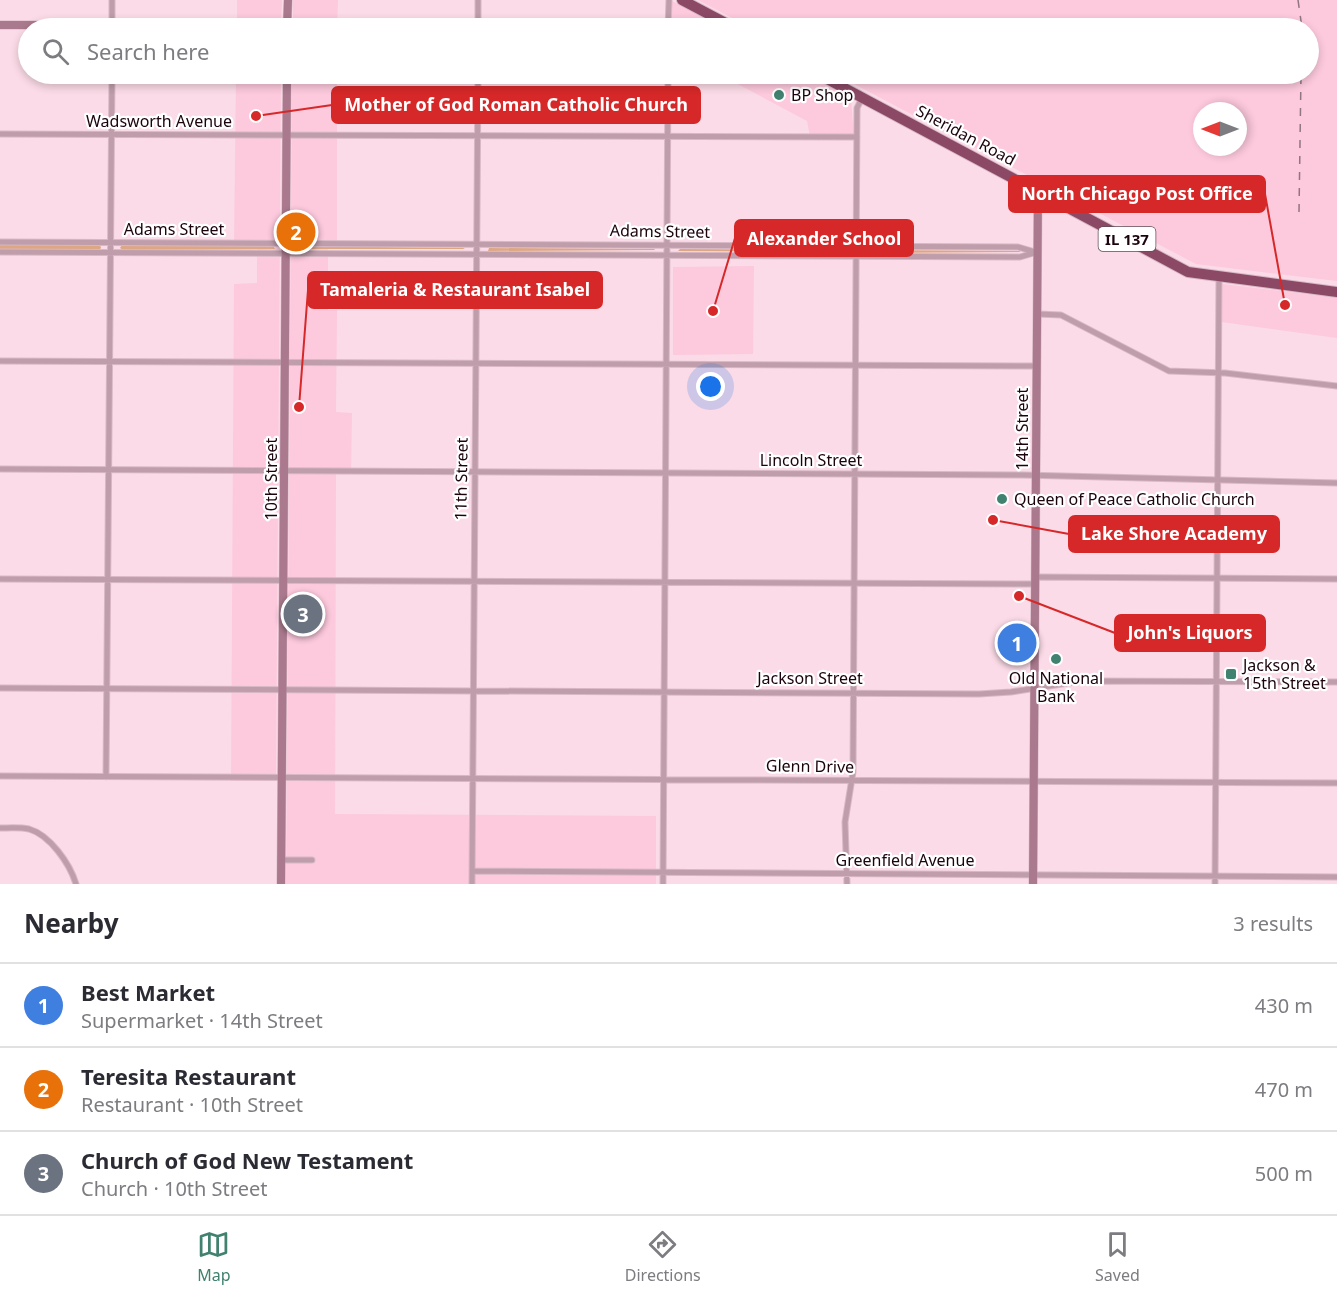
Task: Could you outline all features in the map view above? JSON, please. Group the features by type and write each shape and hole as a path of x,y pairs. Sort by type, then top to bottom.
{"highway":[{"path":"682,0 716,18"},
{"name":"Sheridan Road","path":"838,84 1188,272 1337,292"}],"street":[{"path":"112,0 112,18"},
{"path":"288,0 288,18"},
{"path":"478,0 478,18"},
{"path":"668,18 669,0"},
{"path":"0,25 18,25"},
{"path":"106,777 112,84"},
{"name":"10th Street","path":"281,884 287,84"},
{"name":"11th Street","path":"472,884 478,84"},
{"path":"663,884 668,84"},
{"path":"847,884 845,826 853,780 857,108 862,97"},
{"name":"Wadsworth Avenue","path":"0,134 857,137"},
{"name":"14th Street","path":"1033,884 1038,191"},
{"name":"Adams Street","path":"0,242 1018,247 1037,252"},
{"name":"Adams Street","path":"0,252 1020,257 1037,252"},
{"path":"1215,884 1220,278"},
{"path":"1037,314 1061,315 1161,369 1337,386"},
{"path":"0,361 1036,366"},
{"name":"Lincoln Street","path":"0,469 1036,475 1218,482 1337,483"},
{"path":"0,579 854,583 1217,578 1337,579"},
{"name":"Jackson Street","path":"0,688 473,689 979,694 1034,689 1081,681 1337,682"},
{"name":"Glenn Drive","path":"0,776 1337,783"},
{"path":"0,828 27,828 35,831 66,862 76,884"},
{"path":"281,860 312,860"},
{"name":"Greenfield Avenue","path":"472,871 1337,877"}],"shaded area":[{"path":"237,0 282,0 281,18 237,18"},
{"path":"293,0 338,0 337,18 293,18"},
{"path":"670,0 704,18 669,18"},
{"path":"698,0 1337,0 1337,281 1196,264 854,84 1319,84 1319,18 732,18"},
{"path":"236,84 281,84 276,781 231,781 234,284 257,283 257,248 234,247"},
{"path":"292,84 337,84 337,248 328,248 328,310 337,310 336,412 352,413 351,472 336,472 335,814 656,816 656,884 286,884"},
{"path":"738,84 825,84 851,98 854,138 810,136 807,121"},
{"path":"0,245 99,245 101,247 100,250 0,249"},
{"path":"122,245 273,246 275,249 123,250 120,248"},
{"path":"298,246 463,248 465,249 299,249"},
{"path":"489,248 654,249 655,250 488,251"},
{"path":"680,249 844,250 845,252 678,251"},
{"path":"869,250 1019,251 1021,252 869,253"},
{"path":"754,266 753,354 673,355 673,267"},
{"path":"1222,284 1337,298 1337,338 1222,322"}],"railway":[{"path":"1298,0 1301,18"},
{"path":"1299,212 1301,84"}],"place":[{"name":"BP Shop","path":"779,95"},
{"name":"Mother of God Roman Catholic Church","path":"256,116"},
{"name":"Teresita Restaurant","path":"296,232"},
{"name":"North Chicago Post Office","path":"1285,305"},
{"name":"Alexander School","path":"713,311"},
{"name":"Tamaleria & Restaurant Isabel","path":"299,407"},
{"name":"Queen of Peace Catholic Church","path":"1002,499"},
{"name":"Lake Shore Academy","path":"993,520"},
{"name":"John's Liquors","path":"1019,596"},
{"name":"Church of God New Testament","path":"303,614"},
{"name":"Best Market","path":"1017,643"},
{"name":"Old National Bank","path":"1056,659"},
{"name":"Jackson & 15th Street","path":"1231,674"}]}
